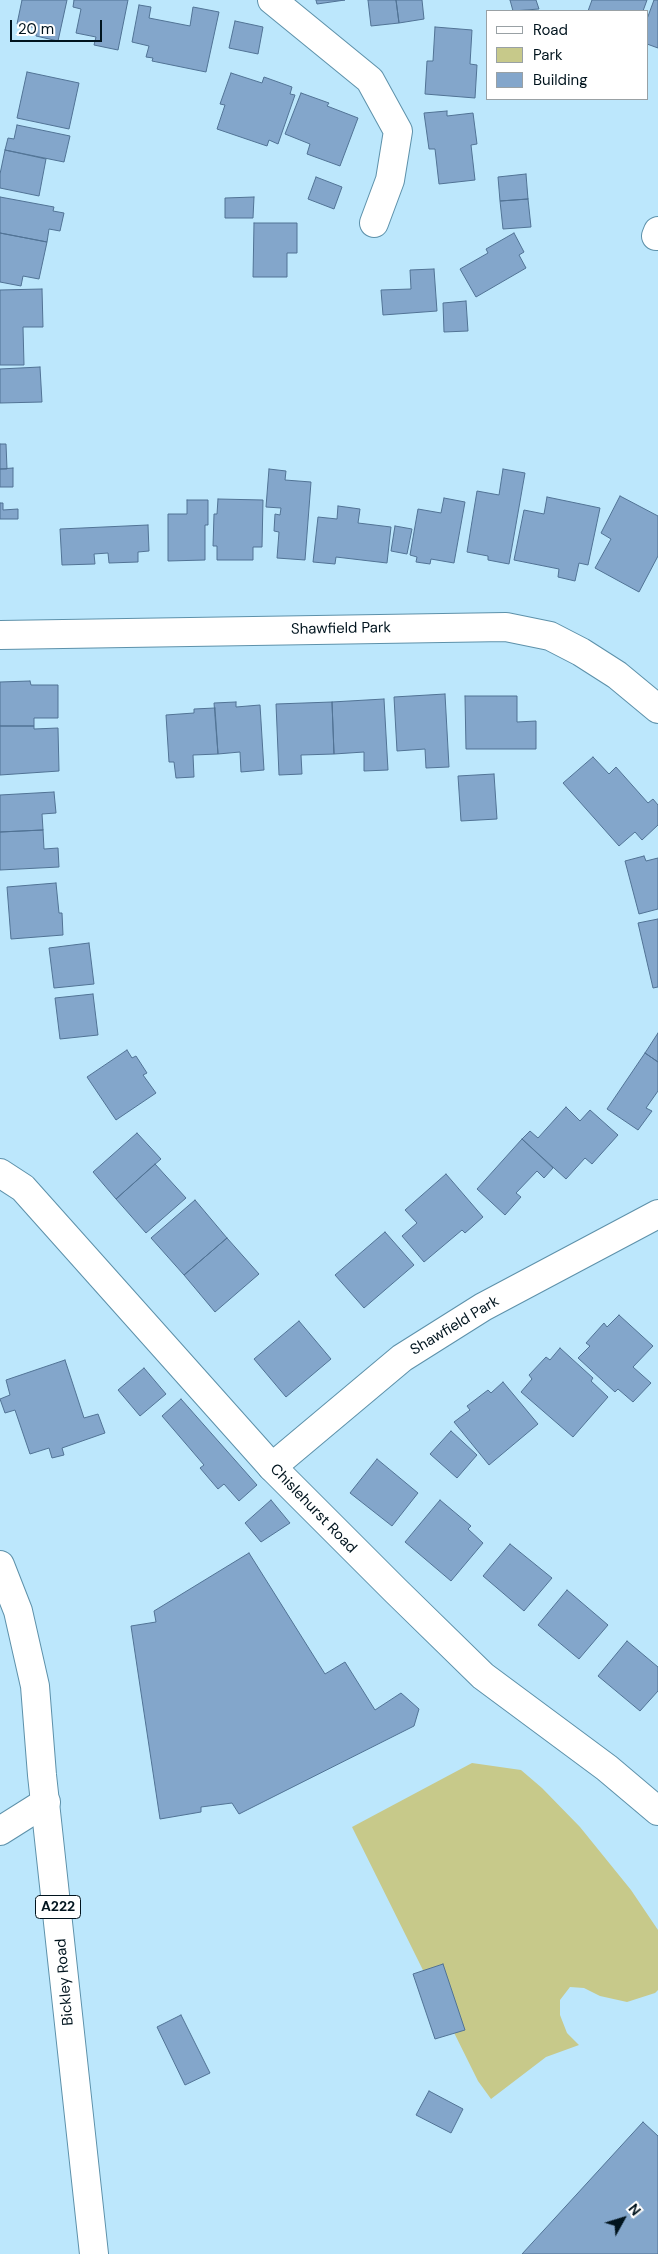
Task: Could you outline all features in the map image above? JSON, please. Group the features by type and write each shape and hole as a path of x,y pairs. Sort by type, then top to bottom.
{"main road":[{"path":"272,0 370,80 398,131 390,180 374,223"},
{"name":"Shawfield Park","path":"0,635 506,627 550,636 582,652 617,675 658,709"},
{"name":"Chislehurst Road","path":"0,1173 23,1188 272,1467 332,1529 484,1676 607,1768 658,1811"},
{"name":"Shawfield Park","path":"272,1467 402,1358 482,1307 658,1214"},
{"name":"Bickley Road","path":"0,1565 18,1611 35,1686 94,2254"},
{"path":"0,1831 46,1802"}],"green space":[{"path":"472,1763 521,1770 542,1788 580,1827 631,1890 658,1930 658,1990 655,1993 627,2002 600,1996 584,1988 570,1987 560,2000 560,2015 567,2033 579,2045 546,2057 491,2099 478,2081 352,1827"}],"building":[{"path":"22,0 67,0 58,41 36,36 37,28 17,24"},
{"path":"74,0 128,0 118,50 94,45 96,37 76,33 81,9 73,7"},
{"path":"316,0 345,0 317,4"},
{"path":"368,0 396,0 399,23 371,26"},
{"path":"396,0 422,0 424,19 399,23"},
{"path":"510,0 536,0 539,9 526,10 513,10"},
{"path":"592,0 647,0 643,10 588,10"},
{"path":"654,0 658,0 658,48 648,44 648,16"},
{"path":"139,5 151,7 149,18 190,26 193,7 219,12 206,72 152,61 153,58 146,57 149,46 132,42"},
{"path":"235,21 263,27 258,54 229,48"},
{"path":"435,27 472,30 470,64 477,65 475,98 425,94 427,61 433,61"},
{"path":"27,72 79,83 69,129 17,118"},
{"path":"231,73 262,83 264,77 292,87 290,94 295,95 278,144 269,140 267,146 217,129 225,105 220,104"},
{"path":"301,93 329,103 327,106 358,118 340,166 307,154 310,144 285,134"},
{"path":"447,111 447,116 473,113 477,144 471,145 475,180 439,184 435,149 429,149 424,113"},
{"path":"17,125 70,136 64,162 5,150 8,138 14,139"},
{"path":"5,150 46,159 39,196 0,188 0,174"},
{"path":"526,174 528,199 500,201 498,177"},
{"path":"316,177 342,187 334,209 308,199"},
{"path":"0,197 54,207 53,211 64,213 60,231 49,229 47,242 0,233"},
{"path":"254,197 253,218 225,218 225,198"},
{"path":"528,199 531,227 503,229 500,201"},
{"path":"254,223 297,223 297,253 287,253 287,277 253,277"},
{"path":"0,233 47,242 39,279 23,276 21,286 0,282"},
{"path":"514,233 524,252 519,255 526,268 476,297 460,269 488,253 486,249"},
{"path":"434,269 437,311 383,315 381,290 411,289 410,270"},
{"path":"42,289 43,327 23,327 24,365 0,365 0,290"},
{"path":"466,301 468,331 444,332 443,303"},
{"path":"40,367 42,402 0,403 0,369"},
{"path":"0,444 6,444 7,469 0,469"},
{"path":"13,468 13,487 0,487 0,469"},
{"path":"269,469 286,471 285,480 311,482 305,560 277,558 279,532 274,531 275,514 280,515 281,508 266,507"},
{"path":"503,469 525,473 509,564 488,560 488,556 467,552 477,491 499,495"},
{"path":"620,496 658,516 658,556 639,592 595,568 611,539 601,533"},
{"path":"547,497 600,508 588,565 579,563 575,581 558,577 559,569 514,560 524,510 544,514"},
{"path":"444,498 465,502 454,563 431,559 430,564 416,562 417,557 410,555 418,509 441,513"},
{"path":"218,499 263,500 262,547 253,547 253,560 217,560 217,546 213,546 214,514 217,514"},
{"path":"187,500 208,500 208,525 205,525 205,560 168,561 168,514 187,514"},
{"path":"0,503 3,503 3,510 18,509 18,519 0,519"},
{"path":"338,506 360,509 358,523 391,527 387,563 336,557 335,564 313,562 318,517 337,519"},
{"path":"148,525 149,551 138,552 138,562 109,563 108,553 94,554 95,564 62,565 60,529"},
{"path":"395,526 412,529 407,554 391,551"},
{"path":"30,681 31,685 58,685 58,718 34,718 34,726 0,726 0,682"},
{"path":"445,694 449,767 426,768 425,749 397,751 394,697"},
{"path":"465,696 517,696 517,722 536,721 536,749 466,749"},
{"path":"384,699 388,770 364,771 364,752 334,754 332,702"},
{"path":"236,702 236,707 260,705 264,770 241,772 240,752 218,754 214,703"},
{"path":"332,702 334,754 301,755 302,774 279,775 276,704"},
{"path":"215,708 218,754 193,755 194,777 176,778 174,762 169,762 166,715 194,713 194,709"},
{"path":"0,726 34,726 34,729 58,728 59,771 0,775"},
{"path":"593,757 609,774 616,767 648,803 653,799 658,805 658,825 642,840 635,832 619,846 563,783"},
{"path":"494,774 497,819 461,821 458,776"},
{"path":"54,792 56,813 42,814 43,830 0,832 0,795"},
{"path":"43,830 44,849 58,848 59,867 0,870 0,832"},
{"path":"644,856 646,861 658,858 658,909 639,914 625,861"},
{"path":"56,883 59,913 62,913 63,935 11,939 7,887"},
{"path":"658,919 658,987 653,988 638,923"},
{"path":"89,943 94,984 54,988 49,948"},
{"path":"93,994 98,1035 60,1039 55,998"},
{"path":"658,1033 658,1062 645,1053"},
{"path":"127,1050 132,1058 136,1056 147,1073 143,1075 156,1093 116,1120 87,1077"},
{"path":"645,1053 658,1062 658,1091 646,1108 652,1111 638,1130 607,1109"},
{"path":"566,1107 580,1121 590,1110 618,1135 592,1164 585,1158 566,1179 522,1139 530,1131 538,1138"},
{"path":"137,1133 161,1159 116,1199 93,1172"},
{"path":"522,1139 553,1168 544,1178 537,1171 516,1193 521,1197 505,1215 477,1189"},
{"path":"155,1164 186,1198 146,1233 116,1199"},
{"path":"446,1174 483,1217 465,1233 462,1230 424,1262 402,1236 417,1223 405,1210"},
{"path":"195,1200 227,1238 184,1275 151,1238"},
{"path":"385,1232 414,1265 364,1308 335,1275"},
{"path":"227,1238 259,1274 215,1312 184,1275"},
{"path":"619,1315 653,1346 633,1367 651,1383 633,1402 618,1389 615,1392 578,1358 590,1346 586,1343 604,1323 607,1327"},
{"path":"299,1321 331,1359 286,1397 254,1359"},
{"path":"560,1348 593,1378 591,1381 608,1397 573,1437 521,1392 532,1379 529,1375 546,1357 550,1360"},
{"path":"65,1360 84,1418 98,1414 105,1433 62,1448 64,1455 52,1458 49,1448 30,1454 15,1410 5,1413 0,1399 10,1395 6,1380"},
{"path":"144,1368 166,1394 140,1416 118,1390"},
{"path":"503,1382 538,1424 489,1465 454,1422 470,1410 467,1406 488,1390 491,1393"},
{"path":"181,1399 257,1485 239,1501 224,1484 218,1489 200,1468 204,1465 162,1416"},
{"path":"451,1431 477,1455 457,1478 430,1454"},
{"path":"377,1459 418,1493 392,1526 350,1493"},
{"path":"271,1500 290,1523 261,1542 245,1523"},
{"path":"440,1500 471,1526 468,1529 483,1543 451,1581 405,1542"},
{"path":"510,1544 552,1578 524,1611 483,1576"},
{"path":"249,1553 325,1674 345,1662 375,1710 401,1693 419,1709 414,1726 239,1814 232,1803 201,1807 201,1812 160,1819 131,1626 156,1622 154,1611"},
{"path":"567,1590 608,1625 579,1659 538,1625"},
{"path":"627,1641 658,1667 658,1691 640,1711 598,1676"},
{"path":"443,1964 465,2030 435,2039 413,1974"},
{"path":"181,2015 210,2073 185,2085 157,2027"},
{"path":"429,2091 463,2109 451,2133 416,2115"},
{"path":"643,2122 658,2136 658,2254 522,2254"}]}
